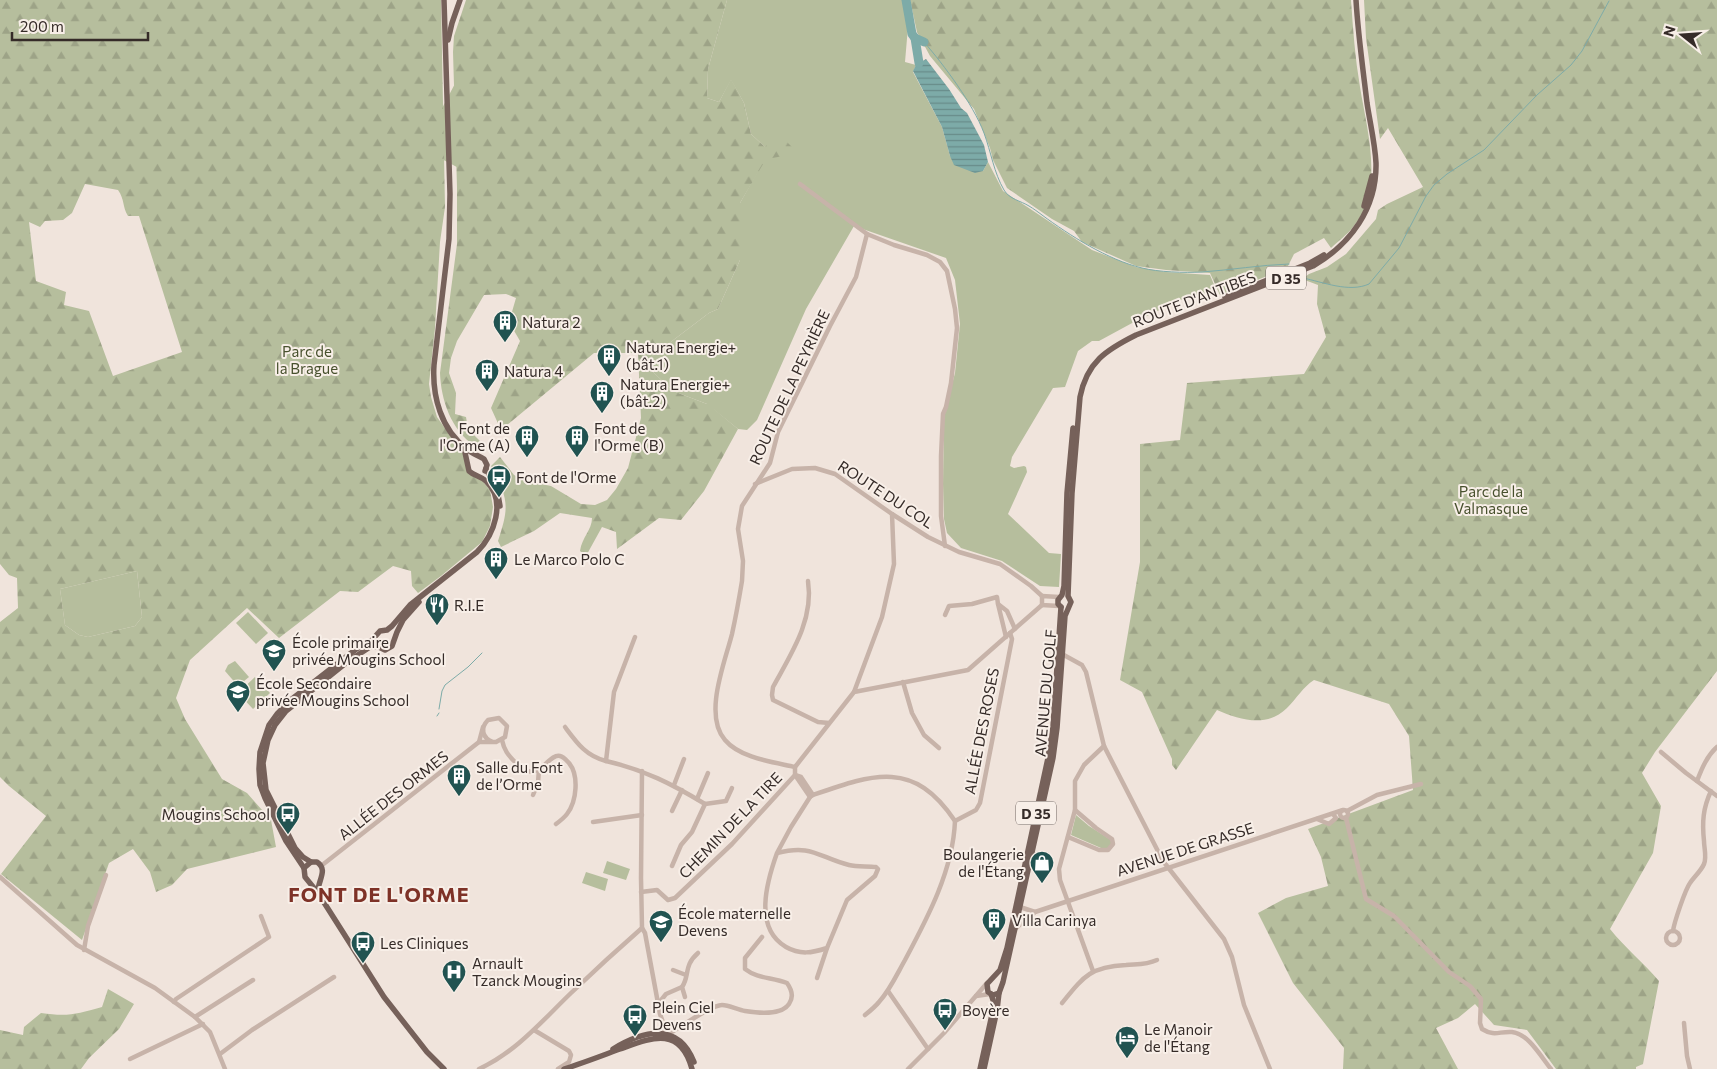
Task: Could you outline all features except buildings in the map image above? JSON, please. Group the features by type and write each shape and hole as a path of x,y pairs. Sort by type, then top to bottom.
{"main road":[{"path":"318,893 318,886 323,873 322,866 303,857 295,848 266,790 263,763 268,740 281,717 295,703 364,650 373,647 385,650 390,648 394,644 395,637 403,620 414,607 484,550 496,532 500,517 497,489 486,469 485,461 482,457 476,456 464,448 450,430 440,414 433,385 450,239 447,59 444,0"},
{"path":"447,59 450,32 460,0"},
{"name":"ROUTE D'ANTIBES","path":"1063,596 1078,389 1088,367 1100,352 1132,334 1310,263 1336,246 1358,219 1367,198 1372,164 1361,83 1355,0"},
{"path":"443,1069 427,1052 384,997 318,893 305,877 304,868 286,841 263,792 259,768 262,742 273,719 286,705 380,631 387,630 392,626 410,605 477,552 490,537 496,517 495,497 490,485 484,478 469,472 464,448"},
{"path":"468,462 476,456"},
{"path":"478,476 483,474 486,469"},
{"path":"1063,596 1071,602 1063,607 1058,600 1063,596"},
{"name":"AVENUE DU GOLF","path":"984,1069 1053,758 1066,612 1063,607"},
{"name":"AVENUE DU GOLF","path":"990,981 1003,965 1048,758 1053,727 1063,607"},
{"path":"387,630 392,632 395,637"},
{"path":"376,636 376,642 379,647"},
{"path":"304,868 311,862"},
{"path":"310,881 316,881 321,878"},
{"path":"1014,915 1020,907"},
{"path":"980,1069 994,1003 986,989 990,981 997,980 1000,990 990,994"},
{"path":"602,1055 635,1037 654,1032 670,1037 681,1047 694,1069"},
{"path":"564,1069 648,1039 670,1037"}],"street":[{"path":"800,184 867,234 894,245 928,255 940,262 947,271 957,328 951,383 942,423 941,516 945,546"},
{"name":"ROUTE DE LA PEYRIÈRE","path":"795,767 747,754 734,748 725,740 718,729 715,704 742,581 743,561 738,529 742,506 770,462 778,432 856,277 867,234"},
{"name":"ROUTE DU COL","path":"755,484 792,469 815,468 835,474 892,514 945,546 1000,564 1042,596"},
{"name":"CHEMIN DE LA TIRE","path":"642,892 658,890 668,900 674,898 732,844 795,775 795,767 854,692 882,617 894,564 892,514"},
{"path":"808,581 809,601 807,617 798,640 773,687 772,695 773,700 818,722 829,723"},
{"path":"1042,605 1042,596 1063,596"},
{"path":"946,615 949,606 972,604 996,597 1006,637"},
{"path":"998,604 1007,611 1015,629"},
{"path":"854,692 968,670 1042,605 1063,607"},
{"name":"ALLÉE DES ROSES","path":"956,821 976,810 980,804 1012,639 1010,633"},
{"path":"606,761 614,692 634,637"},
{"path":"1062,654 1082,665 1086,672 1104,746 1168,868 1224,939 1232,957 1244,1005 1270,1069"},
{"path":"1062,665 1076,662"},
{"path":"903,682 912,713 924,735 939,748"},
{"path":"502,740 479,742 483,727 491,718 502,720 507,730 502,740 506,752 521,770 531,772 539,769 557,756 561,756 573,768 576,775 576,783 571,808 567,815 556,824"},
{"path":"483,727 486,738 494,742"},
{"path":"566,727 584,751 598,759 642,771 674,785 706,804 726,801 732,788"},
{"name":"ALLÉE DES ORMES","path":"322,866 479,742"},
{"path":"1093,971 1067,902 1060,880 1059,869 1075,810 1074,790 1077,775 1084,764 1104,746"},
{"path":"1697,781 1711,752 1717,747"},
{"path":"1661,752 1717,796"},
{"path":"674,785 684,759"},
{"path":"533,795 538,783 539,769"},
{"path":"642,771 642,928 645,933 658,1004 665,1028 670,1037"},
{"path":"697,799 708,773"},
{"path":"795,775 812,796"},
{"path":"827,948 802,953 791,950 774,937 769,928 766,918 767,887 777,853 790,827 812,796 858,780 882,776 898,777 912,781 927,789 938,798 956,821 948,863 927,917 888,991 878,1004 865,1015"},
{"name":"AVENUE DE GRASSE","path":"1016,928 1035,912 1316,820 1334,816 1377,795 1421,784"},
{"path":"672,811 682,790"},
{"path":"1674,931 1674,924 1681,908 1685,891 1704,864 1703,815 1705,804 1711,791"},
{"path":"672,866 681,845 692,832 706,804"},
{"path":"1068,837 1099,850 1108,850 1113,844 1112,839 1075,810"},
{"path":"1345,811 1340,815 1344,818 1366,899 1394,916 1449,972 1470,986 1481,999 1482,1014 1480,1023 1482,1029 1490,1033 1501,1034 1511,1032 1522,1035 1551,1069"},
{"path":"592,822 642,815"},
{"path":"1316,820 1329,824 1334,816 1344,818"},
{"path":"777,853 793,849 805,850 846,864 876,867 878,869 875,876 848,900 827,948 817,978"},
{"path":"84,950 88,926 106,875"},
{"path":"0,877 77,946 155,988 204,1024 210,1032 225,1069"},
{"path":"1020,907 1035,912"},
{"path":"174,1002 269,936 261,916"},
{"path":"479,1069 497,1060 534,1030 543,1019 642,928"},
{"path":"670,1037 681,1027 714,1007 722,1005 746,1011 770,1013 786,1008 791,1002 792,995 787,983 761,978 745,969 745,958 762,937"},
{"path":"658,1004 666,994 685,984 688,966 698,953"},
{"path":"1062,1003 1077,985 1093,971 1107,966 1148,964 1156,960"},
{"path":"673,970 686,975"},
{"path":"219,1053 334,976"},
{"path":"195,1017 253,980"},
{"name":"AVENUE DU GOLF","path":"908,1069 990,981"},
{"path":"682,987 686,997"},
{"path":"888,991 928,1049"},
{"path":"976,996 990,994"},
{"path":"1684,1023 1686,1056 1690,1069"},
{"path":"130,1059 204,1024"},
{"path":"670,1037 681,1027"},
{"path":"534,1030 568,1049 571,1055 569,1062 558,1069"}],"green space":[{"name":"Parc de la Brague","path":"0,0 441,0 445,207 440,242 435,328 429,384 437,417 464,455 468,473 480,478 490,490 493,507 490,526 482,542 418,593 412,586 411,571 393,566 358,592 340,591 279,638 247,608 190,660 176,698 185,719 222,779 247,793 271,820 276,847 187,869 172,885 156,892 150,872 133,849 109,863 82,940 1,874 46,816 0,777 0,622 18,608 17,578 9,575 0,564","holes":["85,184 118,190 128,216 139,216 182,352 113,376 89,311 64,305 66,292 36,281 29,222 40,227 45,221 63,220 72,213","137,571 142,617 135,626 88,637 79,635 65,625 60,589"]},
{"path":"466,0 727,0 708,69 707,98 719,102 731,79 744,103 751,134 765,147 772,139 784,139 794,149 784,156 766,159 740,203 740,260 718,309 709,313 651,357 652,371 673,391 707,404 712,399 714,409 738,429 704,491 681,520 659,518 617,549 616,532 602,527 586,556 580,551 592,518 560,513 534,531 501,547 498,541 506,510 504,495 491,466 500,457 514,475 527,481 551,486 581,504 595,505 607,500 628,468 641,418 638,353 594,353 501,430 491,408 520,341 509,322 516,298 506,294 484,295 457,341 451,358 449,373 456,393 455,414 466,417 468,429 480,441 475,446 460,432 445,404 440,373 457,244 453,52 454,36"},
{"path":"727,0 904,0 909,15 905,62 916,65 913,72 942,127 950,156 983,171 988,162 1003,191 1092,250 1136,267 1166,272 1210,275 1215,287 1203,295 1185,298 1099,341 1092,341 1078,351 1065,387 1053,388 1012,457 1010,466 1014,468 1024,466 1027,472 1008,514 1049,553 1061,554 1059,587 1040,586 1002,561 961,548 947,533 944,519 943,484 944,416 955,373 960,324 955,280 946,258 854,226 806,309 757,420 747,430 738,429 707,404 673,391 652,371 651,357 709,313 718,309 740,260 740,203 761,166 470,174 421,148 495,8 765,147 751,134 744,103 731,80 719,102 707,98 708,69"},
{"path":"910,0 1351,0 1357,65 1371,159 1369,195 1363,212 1351,230 1331,248 1324,238 1294,254 1287,268 1220,295 1210,273 1136,266 1082,242 1074,231 1052,219 1007,188 993,160 974,109 930,56 917,32"},
{"name":"Parc de la Valmasque","path":"1364,0 1717,0 1717,671 1655,752 1642,773 1661,806 1653,853 1610,929 1659,981 1643,1064 1636,1067 1636,1069 1556,1069 1527,1030 1494,1025 1475,1004 1458,1018 1436,1028 1458,1069 1343,1069 1344,1048 1293,983 1258,913 1286,898 1328,886 1321,857 1308,829 1413,790 1409,736 1389,704 1314,680 1303,689 1287,708 1271,718 1262,720 1244,719 1217,710 1176,770 1172,765 1172,759 1142,692 1120,680 1140,562 1140,444 1180,440 1187,383 1304,374 1326,337 1317,304 1318,285 1302,279 1327,267 1346,254 1376,219 1378,210 1423,187 1388,128 1380,139 1366,38"},
{"path":"137,571 142,617 135,626 88,637 79,635 65,625 60,589"},
{"path":"248,612 268,633 256,644 236,623"},
{"path":"235,661 249,677 238,686 225,671 228,665"},
{"path":"255,677 270,693 253,709 238,693"},
{"path":"1076,815 1111,840 1112,845 1109,848 1101,848 1071,835"},
{"path":"607,861 630,869 626,880 603,873"},
{"path":"586,872 608,879 605,891 582,883"},
{"path":"108,989 134,1004 119,1029 89,1058 81,1069 0,1069 0,1030 23,1035 24,1027 41,1013 72,1014 102,1007"}],"water":[{"path":"926,59 961,108 967,113 984,145 988,162 983,171 975,173 954,165 942,127 913,71 916,65"}],"waterway":[{"path":"906,0 912,34 915,38 924,42"},
{"path":"1303,278 1345,287 1369,284 1399,248 1426,196 1434,185 1447,174 1484,150 1537,95 1571,65 1582,51 1609,1"},
{"path":"915,38 919,63"},
{"path":"924,42 949,73 973,110 984,133 998,177 1006,193 1033,208 1077,238 1116,259 1142,268 1156,270 1202,272 1289,264"},
{"path":"439,709 445,685 482,653"}],"place":[{"name":"Natura 2","path":"505,343"},
{"name":"Natura Energie+ (bât.1)","path":"609,377"},
{"name":"Natura 4","path":"487,392"},
{"name":"Natura Energie+ (bât.2)","path":"602,414"},
{"name":"Font de l'Orme (A)","path":"527,458"},
{"name":"Font de l'Orme (B)","path":"577,458"},
{"name":"Font de l'Orme","path":"499,498"},
{"name":"Le Marco Polo C","path":"496,580"},
{"name":"R.I.E","path":"437,626"},
{"name":"École primaire privée Mougins School","path":"274,672"},
{"name":"École Secondaire privée Mougins School","path":"238,713"},
{"name":"Salle du Font de l’Orme","path":"459,797"},
{"name":"Mougins School","path":"288,835"},
{"name":"Boulangerie de l'Étang","path":"1042,884"},
{"name":"Villa Carinya","path":"994,941"},
{"name":"École maternelle Devens","path":"661,943"},
{"name":"Les Cliniques","path":"363,964"},
{"name":"Arnault Tzanck Mougins","path":"454,993"},
{"name":"Boyère","path":"945,1031"},
{"name":"Plein Ciel Devens","path":"635,1037"},
{"name":"Le Manoir de l'Étang","path":"1127,1059"}],"district":[{"name":"FONT DE L'ORME","path":"379,894"}]}
